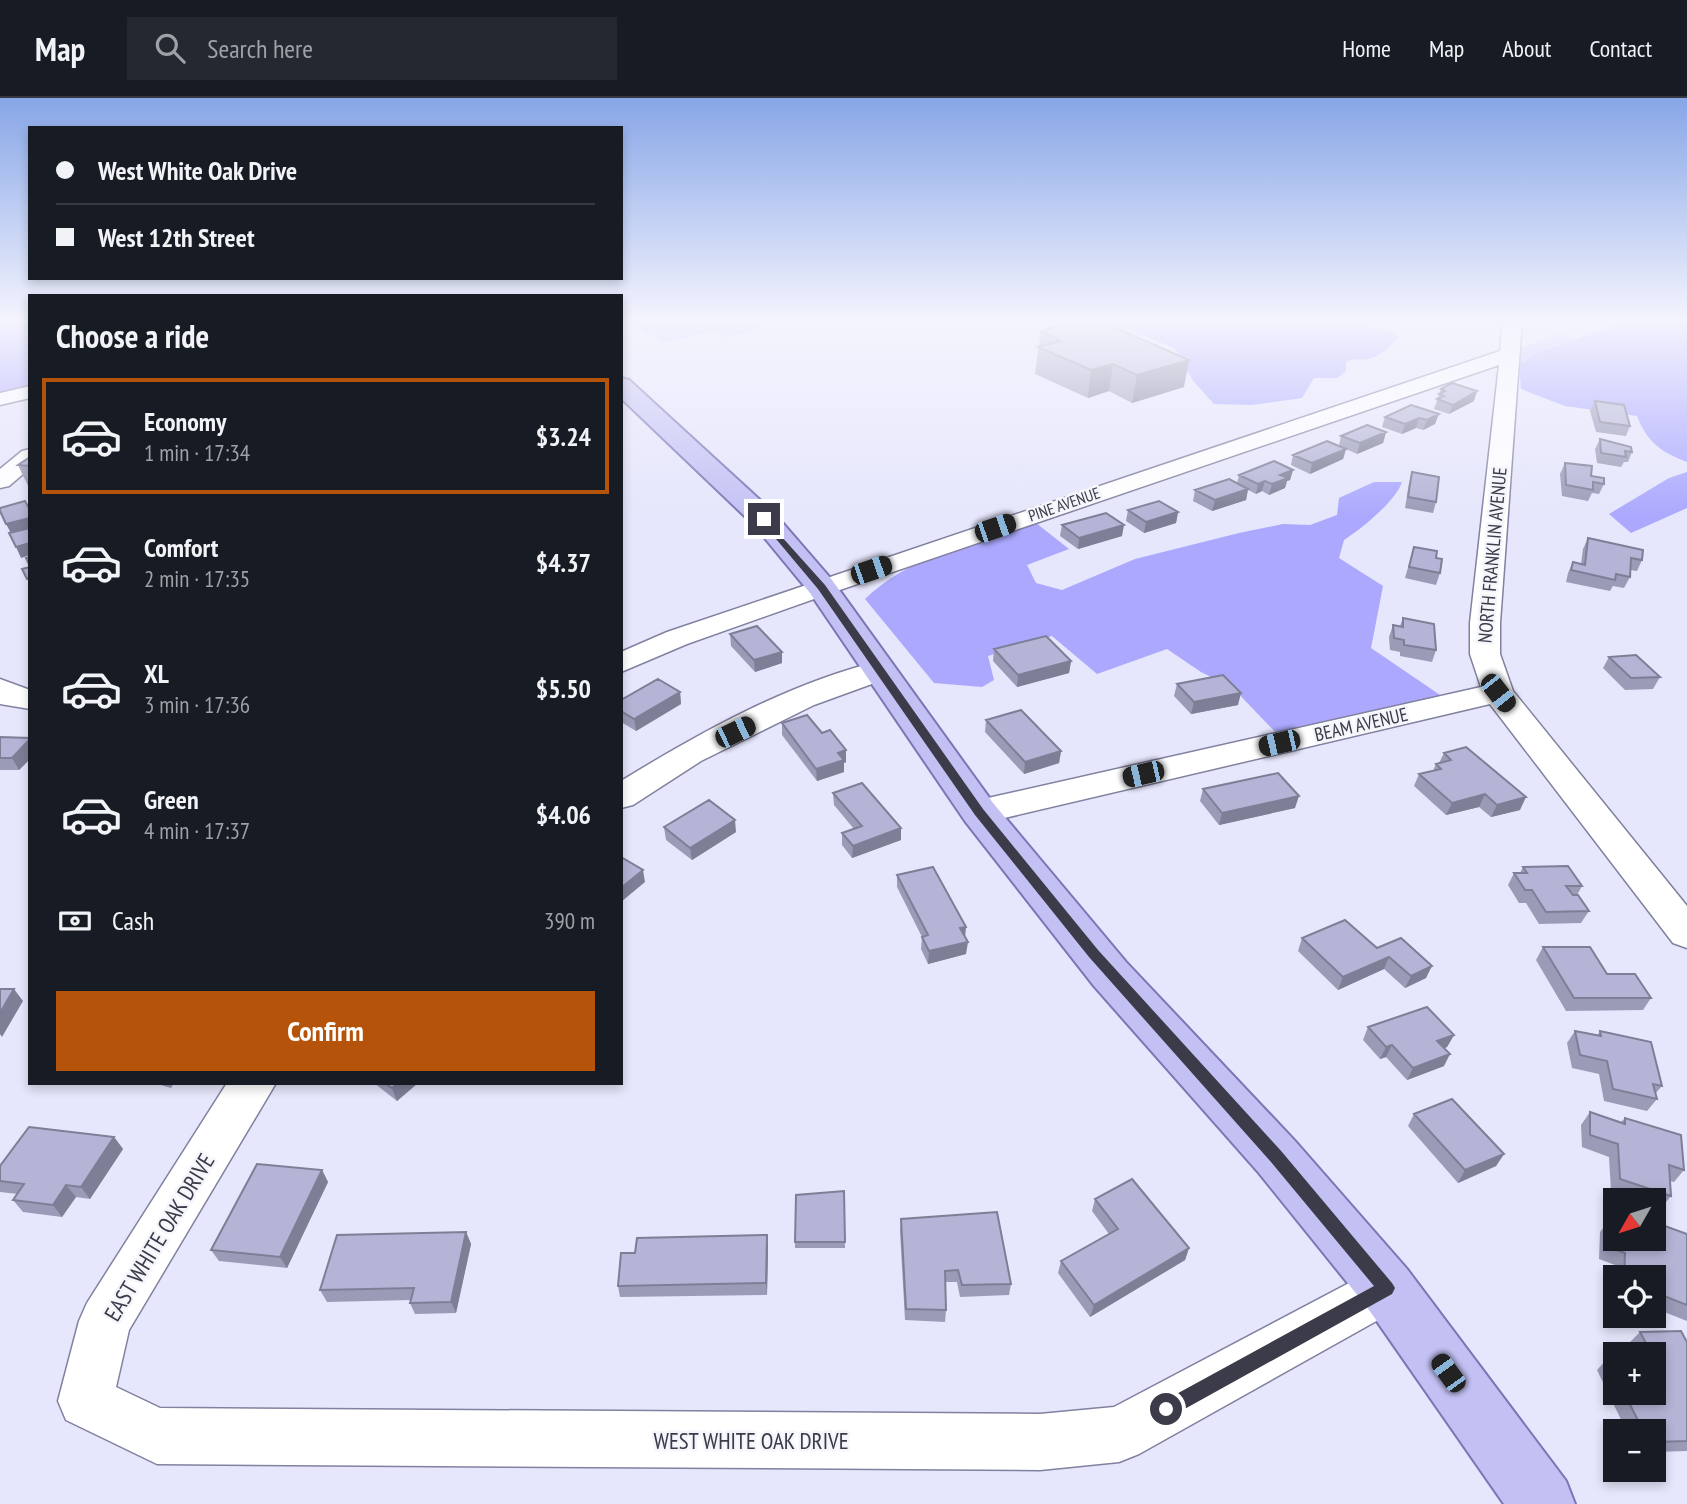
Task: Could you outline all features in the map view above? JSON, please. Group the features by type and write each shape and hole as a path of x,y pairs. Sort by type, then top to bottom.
{"main road":[{"path":"623,387 764,519 821,587 979,812 1110,974 1277,1157 1387,1288 1543,1504"}],"street":[{"name":"PINE AVENUE","path":"623,662 677,638 821,587 1417,386"},
{"name":"NORTH FRANKLIN AVENUE","path":"1507,386 1485,622 1485,653 1498,693 1687,933"},
{"path":"0,400 28,393"},
{"path":"0,481 28,458"},
{"path":"623,796 689,754 803,698 880,670"},
{"path":"0,688 11,697 28,700"},
{"name":"BEAM AVENUE","path":"979,812 1498,693"},
{"name":"EAST WHITE OAK DRIVE","path":"85,1401 105,1321 252,1085"},
{"name":"WEST WHITE OAK DRIVE","path":"85,1401 157,1436 1040,1442 1119,1434 1387,1288"}],"shaded area":[{"path":"0,386 28,386 28,388 0,395"},
{"path":"1197,386 1309,386 1302,398 1252,405 1214,404"},
{"path":"1521,386 1687,386 1687,462 1656,445 1645,433 1637,416 1565,406 1521,389"},
{"path":"1687,472 1687,508 1631,533 1609,514 1669,478"},
{"path":"1374,482 1402,482 1385,506 1344,540 1339,558 1383,586 1371,648 1443,697 1280,737 1233,688 1201,672 1167,649 1097,674 1052,636 988,656 994,680 982,687 934,683 865,599 883,584 924,560 968,543 1036,523 1069,549 1027,565 1036,583 1062,590 1135,559 1283,524 1310,525 1337,515 1339,498"}],"building":[{"path":"1447,386 1460,386 1477,391 1453,405 1437,399 1444,396 1439,394 1445,391 1441,389"},
{"path":"1595,401 1624,405 1630,426 1600,422"},
{"path":"1411,405 1439,414 1427,420 1419,418 1405,424 1385,417"},
{"path":"1367,425 1386,432 1360,443 1341,436"},
{"path":"1600,439 1631,447 1632,452 1625,451 1626,457 1601,453"},
{"path":"1327,441 1346,449 1312,463 1293,455"},
{"path":"28,458 28,466 18,465"},
{"path":"1274,461 1293,470 1280,475 1288,478 1272,484 1265,481 1258,484 1239,475"},
{"path":"1565,463 1592,466 1591,476 1604,478 1604,484 1593,482 1593,490 1566,485"},
{"path":"1412,472 1439,477 1436,502 1408,497"},
{"path":"1229,479 1248,489 1215,500 1195,490"},
{"path":"25,501 28,518 6,524 0,508"},
{"path":"1159,501 1178,512 1146,522 1128,510"},
{"path":"1106,513 1124,525 1079,538 1062,525"},
{"path":"28,528 28,544 16,547 9,533"},
{"path":"1588,538 1643,550 1642,560 1631,558 1630,577 1616,574 1615,580 1571,570 1573,562 1585,565"},
{"path":"1414,547 1437,551 1436,558 1442,559 1440,573 1409,567"},
{"path":"28,568 28,579 27,579 22,569"},
{"path":"1403,618 1434,624 1436,650 1404,645 1404,640 1394,638 1393,625 1403,627"},
{"path":"757,626 782,652 754,660 730,634"},
{"path":"1046,636 1071,661 1018,675 994,649"},
{"path":"1636,655 1660,677 1631,678 1609,657"},
{"path":"1223,675 1241,693 1194,702 1177,684"},
{"path":"658,679 680,692 634,719 623,712 623,699"},
{"path":"1021,710 1061,751 1025,762 986,720"},
{"path":"807,715 822,733 830,730 846,750 838,753 844,760 816,769 782,723"},
{"path":"0,737 28,738 12,758 0,758"},
{"path":"1466,747 1526,797 1497,805 1485,794 1452,803 1419,774 1441,769 1436,764 1451,760 1444,753"},
{"path":"1278,773 1299,796 1222,813 1203,789"},
{"path":"862,783 901,828 853,846 842,833 862,826 833,793"},
{"path":"709,800 735,820 690,848 664,827"},
{"path":"623,858 643,870 623,886"},
{"path":"1568,866 1582,886 1566,886 1573,895 1578,895 1589,911 1546,912 1532,890 1525,890 1514,873 1527,873 1523,867"},
{"path":"933,867 966,927 960,928 968,942 929,951 922,937 928,935 897,875"},
{"path":"1345,920 1377,948 1401,938 1432,966 1411,976 1389,957 1343,977 1302,938"},
{"path":"1543,947 1590,947 1607,974 1635,974 1651,998 1574,998"},
{"path":"0,989 14,989 0,1013"},
{"path":"1427,1007 1454,1035 1437,1041 1450,1054 1413,1068 1392,1045 1386,1047 1368,1027"},
{"path":"1575,1031 1601,1036 1600,1031 1651,1042 1662,1086 1653,1084 1657,1099 1613,1089 1607,1061 1580,1055"},
{"path":"1452,1099 1504,1154 1465,1170 1414,1114"},
{"path":"1590,1112 1625,1124 1625,1118 1681,1135 1684,1170 1669,1165 1671,1196 1666,1194 1666,1188 1647,1188 1620,1179 1618,1144 1590,1135"},
{"path":"29,1127 114,1137 81,1187 66,1185 53,1205 13,1200 24,1184 0,1181 0,1166"},
{"path":"257,1164 322,1170 280,1257 211,1250"},
{"path":"1132,1179 1189,1248 1094,1305 1061,1261 1118,1229 1095,1199"},
{"path":"844,1191 845,1242 795,1242 796,1195"},
{"path":"997,1212 1011,1284 962,1285 958,1270 945,1271 946,1310 906,1309 901,1219"},
{"path":"1666,1226 1687,1234 1687,1305 1666,1297 1666,1265 1625,1265 1625,1253 1619,1251 1666,1251"},
{"path":"466,1232 451,1302 410,1303 414,1288 320,1290 337,1235"},
{"path":"767,1235 766,1283 618,1286 621,1253 635,1253 637,1238"},
{"path":"1681,1331 1687,1342 1687,1441 1666,1442 1666,1419 1637,1419 1630,1405 1666,1405 1666,1342 1645,1342 1640,1332"}],"route":[{"path":"764,519 821,587 979,812 1110,974 1277,1157 1387,1288 1166,1409"}]}
